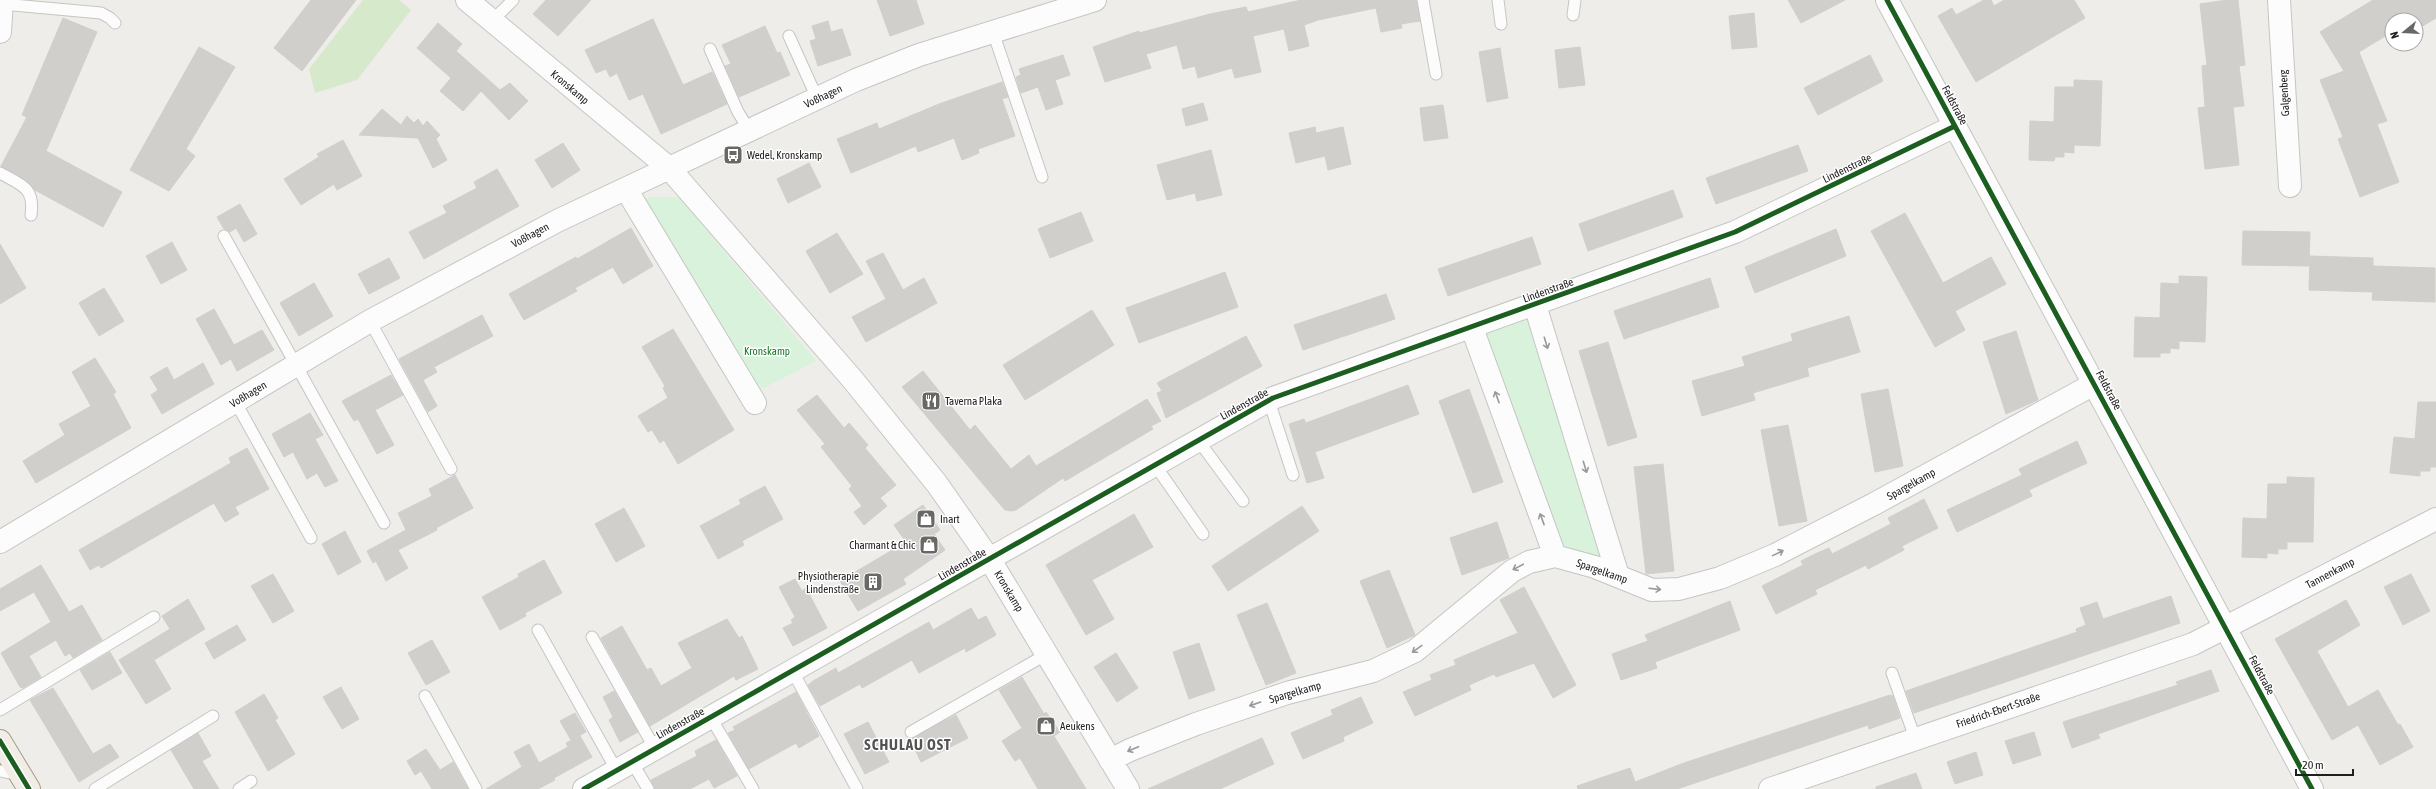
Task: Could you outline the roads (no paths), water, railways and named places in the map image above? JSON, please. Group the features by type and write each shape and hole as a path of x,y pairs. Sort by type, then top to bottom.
{"main road":[{"path":"0,741 17,778"}],"street":[{"name":"Kronskamp","path":"467,0 669,168 853,380 937,484 990,560 1128,789"},
{"name":"Feldstraße","path":"1887,0 2312,789"},
{"name":"Galgenberg","path":"2279,0 2290,186"},
{"name":"Voßhagen","path":"0,542 370,320 557,221 818,98 919,55 1090,1"},
{"path":"0,32 2,2"},
{"name":"Lindenstraße","path":"584,789 1269,401 1735,232 1955,126"},
{"path":"626,188 755,403"},
{"name":"Lindenstraße","path":"1535,305 1618,576"},
{"path":"1472,328 1555,556"},
{"name":"Spargelkamp","path":"1110,760 1130,750 1287,693 1380,668 1415,651 1512,571 1529,562 1555,556 1618,576 1652,590 1679,589 1720,578 1775,555 1916,481 2094,384"},
{"name":"Tannenkamp","path":"2226,629 2436,519"},
{"name":"Friedrich-Ebert-Straße","path":"1770,789 1915,738 2194,644 2226,629"}],"lane":[{"path":"492,21 512,0"},
{"path":"1423,0 1436,74"},
{"path":"1498,0 1501,24"},
{"path":"1574,15 1575,0"},
{"path":"2,2 101,13 115,23"},
{"path":"993,32 1042,177"},
{"path":"789,36 818,98"},
{"path":"710,49 738,112 749,130"},
{"path":"0,173 26,188 33,203 31,215"},
{"path":"224,236 384,523"},
{"path":"370,320 450,469"},
{"path":"235,401 311,538"},
{"path":"1269,401 1293,475"},
{"path":"1198,440 1244,501"},
{"path":"1155,465 1203,534"},
{"path":"0,710 154,617"},
{"path":"538,630 625,766 648,789"},
{"path":"592,637 655,749"},
{"path":"911,732 1047,654"},
{"path":"792,672 857,789"},
{"path":"1892,673 1915,738"},
{"path":"425,696 476,789"},
{"path":"95,789 213,716"},
{"path":"711,718 753,789"},
{"path":"239,789 252,781"}],"place":[{"name":"Wedel, Kronskamp","path":"733,155"},
{"name":"Taverna Plaka","path":"931,401"},
{"name":"Inart","path":"926,519"},
{"name":"Charmant & Chic","path":"929,545"},
{"name":"Physiotherapie Lindenstraße","path":"873,582"},
{"name":"Aeukens","path":"1046,726"}],"district":[{"name":"SCHULAU OST","path":"908,744"}]}
